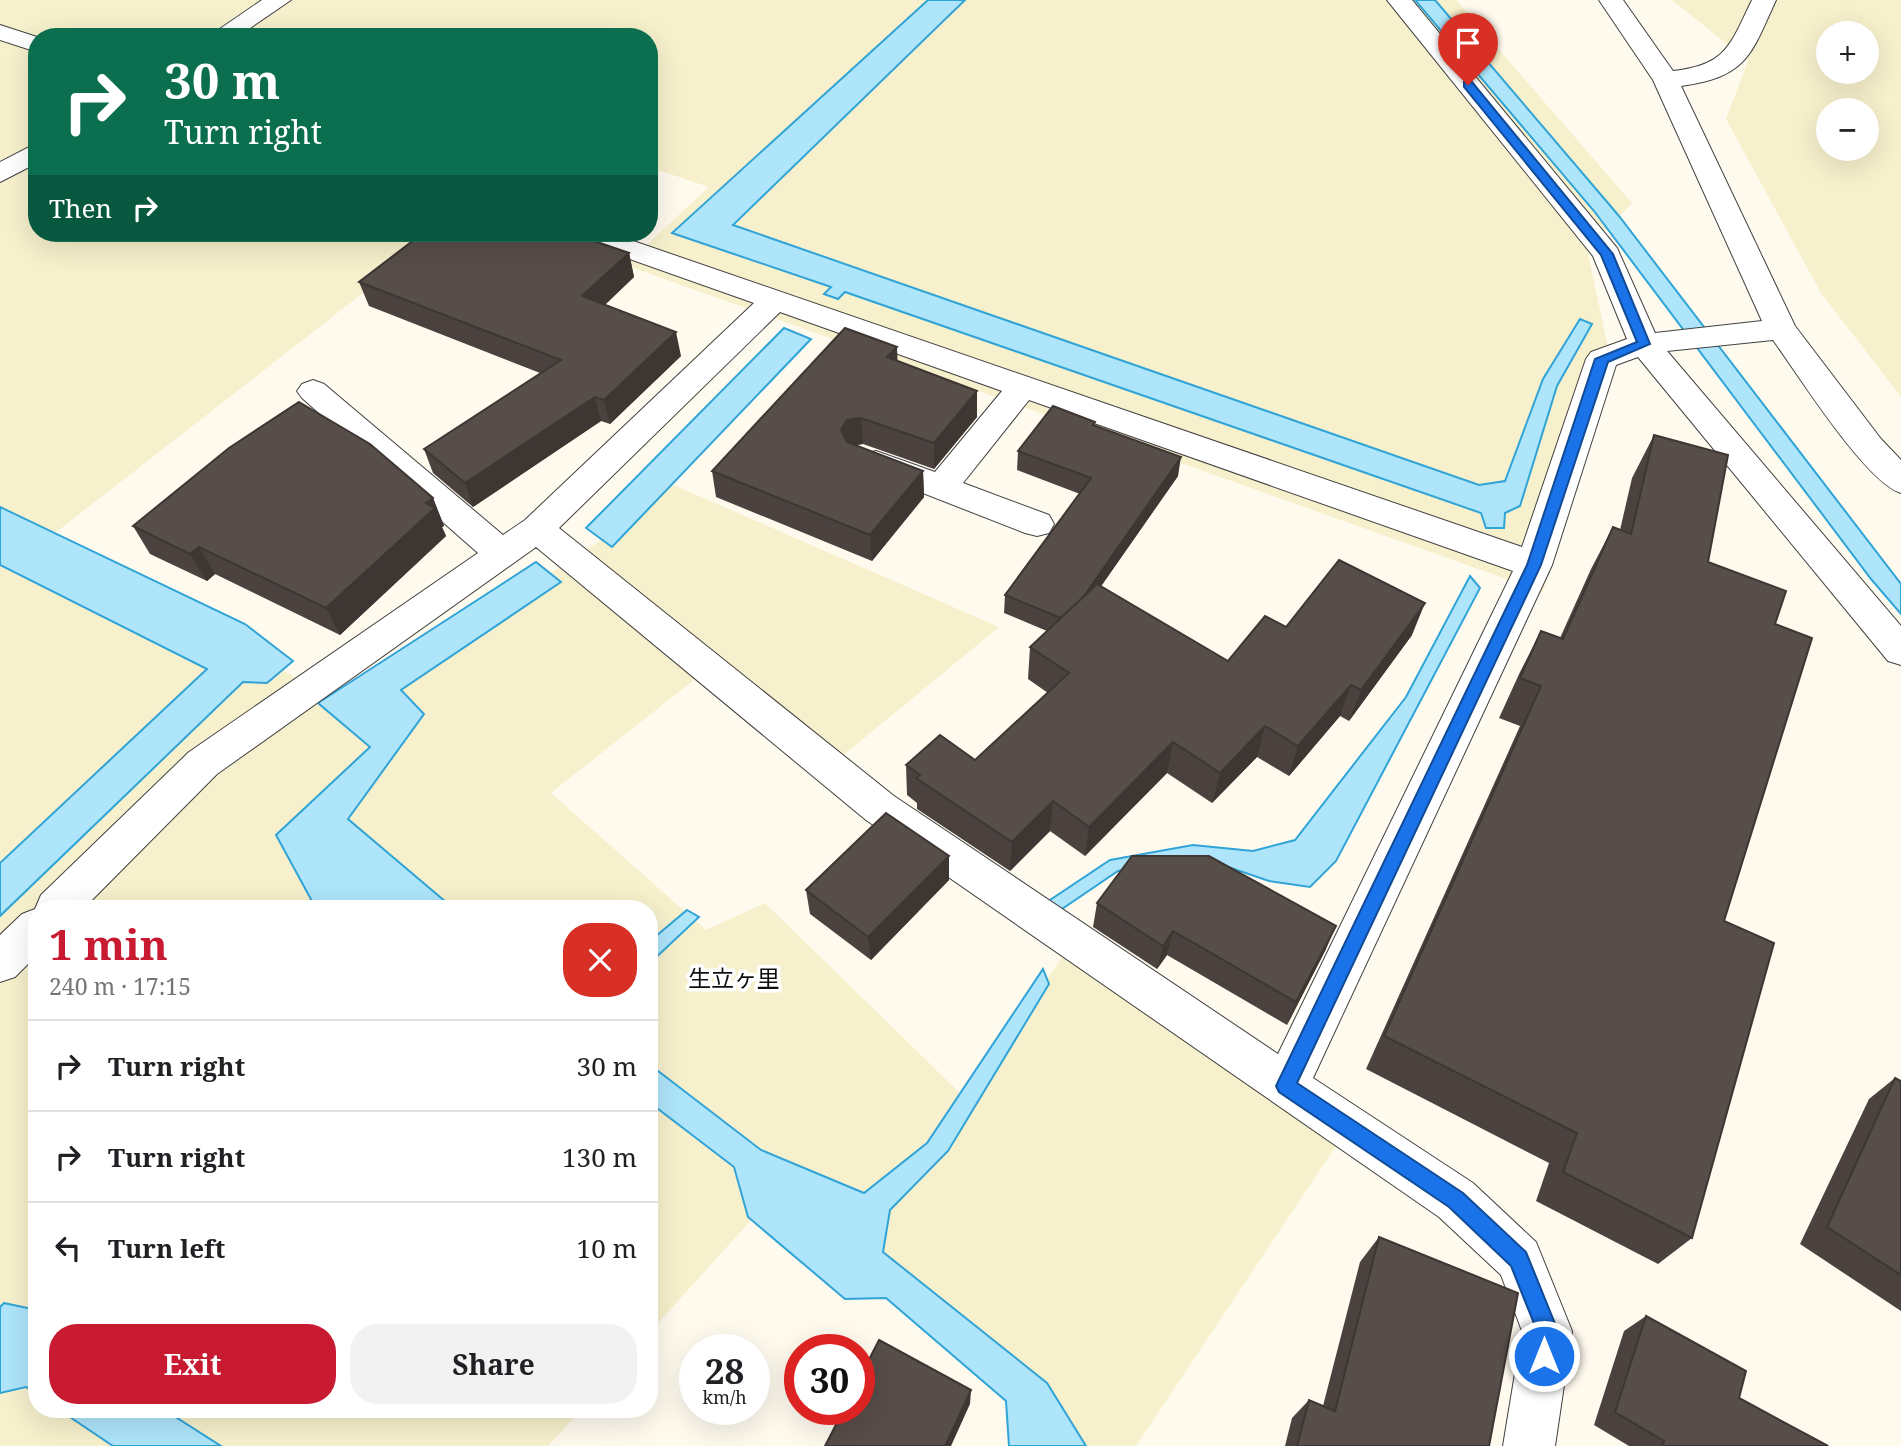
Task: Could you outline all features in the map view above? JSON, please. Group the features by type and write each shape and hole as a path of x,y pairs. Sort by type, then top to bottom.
{"street":[{"path":"234,28 279,0"},
{"path":"1399,0 1607,254 1659,342 1901,651"},
{"path":"1611,0 1666,80 1703,168 1781,329 1869,447 1901,481"},
{"path":"1666,80 1709,76 1733,64 1764,0"},
{"path":"0,32 28,42"},
{"path":"0,174 28,157"},
{"path":"609,242 1534,565"},
{"path":"64,900 203,763 537,529 776,299"},
{"path":"1286,1086 1534,565 1602,359 1659,342 1781,329"},
{"path":"941,487 1023,386"},
{"path":"313,391 502,554"},
{"path":"862,457 1037,524"},
{"path":"537,529 880,808 1456,1200 1518,1259 1547,1331 1529,1446"},
{"path":"0,963 28,936"}],"shaded area":[{"path":"0,0 1456,0 1632,203 1587,249 1613,371 1543,592 625,265 650,242 658,242 658,234 709,187 658,170 658,28 28,28 28,242 428,242 50,537 347,707 612,533 660,479 999,627 840,758 719,660 551,793 706,930 765,903 963,1096 1066,952 1336,1146 1136,1446 1060,1446 774,1195 658,1323 658,900 28,900 28,1418 574,1418 548,1446 0,1446"},
{"path":"1672,0 1901,0 1901,397 1821,293 1726,119 1748,61"}],"water":[{"path":"928,0 965,0 733,225 1479,485 1505,481 1543,379 1580,319 1592,324 1557,386 1520,506 1505,513 1504,528 1486,528 1481,513 845,292 838,299 824,294 831,287 672,233"},
{"path":"1415,0 1435,0 1619,216 1901,584 1901,614 1871,579 1594,211"},
{"path":"784,328 811,339 612,547 586,528"},
{"path":"0,507 245,624 293,661 267,683 243,682 0,916 0,863 207,669 0,565"},
{"path":"536,562 561,582 401,690 424,714 348,819 444,900 311,900 276,835 370,747 318,703"},
{"path":"1470,576 1480,588 1336,861 1310,887 1269,881 1199,857 1118,871 1059,911 1047,902 1110,860 1193,845 1253,851 1295,840 1406,697"},
{"path":"687,910 699,917 658,956 658,934"},
{"path":"1043,969 1049,984 948,1151 890,1210 883,1252 1047,1383 1086,1446 1009,1446 1006,1401 886,1298 845,1299 748,1217 734,1167 658,1109 658,1071 761,1150 864,1193 927,1143"},
{"path":"4,1303 28,1308 28,1388 0,1393 0,1307"},
{"path":"71,1418 177,1418 221,1446 113,1446"}],"building":[{"path":"411,242 597,242 629,253 582,296 676,332 604,400 595,397 465,483 424,449 561,360 359,282"},
{"path":"845,328 897,347 887,357 977,391 934,443 861,418 847,420 841,430 847,442 923,471 870,535 712,471"},
{"path":"299,402 370,444 433,498 426,503 435,508 326,608 199,547 190,554 133,526 229,448"},
{"path":"1053,406 1095,422 1093,425 1181,457 1082,599 1061,618 1005,595 1091,478 1018,451"},
{"path":"1654,435 1728,455 1708,562 1786,591 1775,624 1812,638 1724,921 1774,943 1692,1238 1563,1172 1577,1133 1384,1036 1541,686 1520,678 1541,631 1563,639 1613,527 1631,534"},
{"path":"1339,560 1425,603 1361,690 1351,685 1298,746 1265,726 1220,773 1173,742 1089,827 1053,801 1012,842 916,778 920,775 906,765 940,735 975,760 1069,673 1030,647 1097,584 1228,661 1265,616 1286,627"},
{"path":"886,813 949,856 868,937 806,890"},
{"path":"1132,856 1209,856 1336,926 1296,1002 1173,931 1163,946 1097,903"},
{"path":"1895,1078 1901,1081 1901,1275 1827,1227"},
{"path":"1379,1237 1518,1293 1489,1446 1297,1446 1309,1400 1335,1411"},
{"path":"1646,1316 1746,1371 1739,1398 1828,1446 1662,1446 1664,1441 1615,1412"},
{"path":"879,1340 971,1390 945,1446 825,1446 836,1425 875,1425 875,1348"}],"district":[{"name":"生立ヶ里","path":"734,979"}],"route":[{"path":"1468,85 1607,254 1644,344 1602,359 1534,565 1286,1086 1456,1200 1518,1259 1547,1331 1544,1356"}]}
